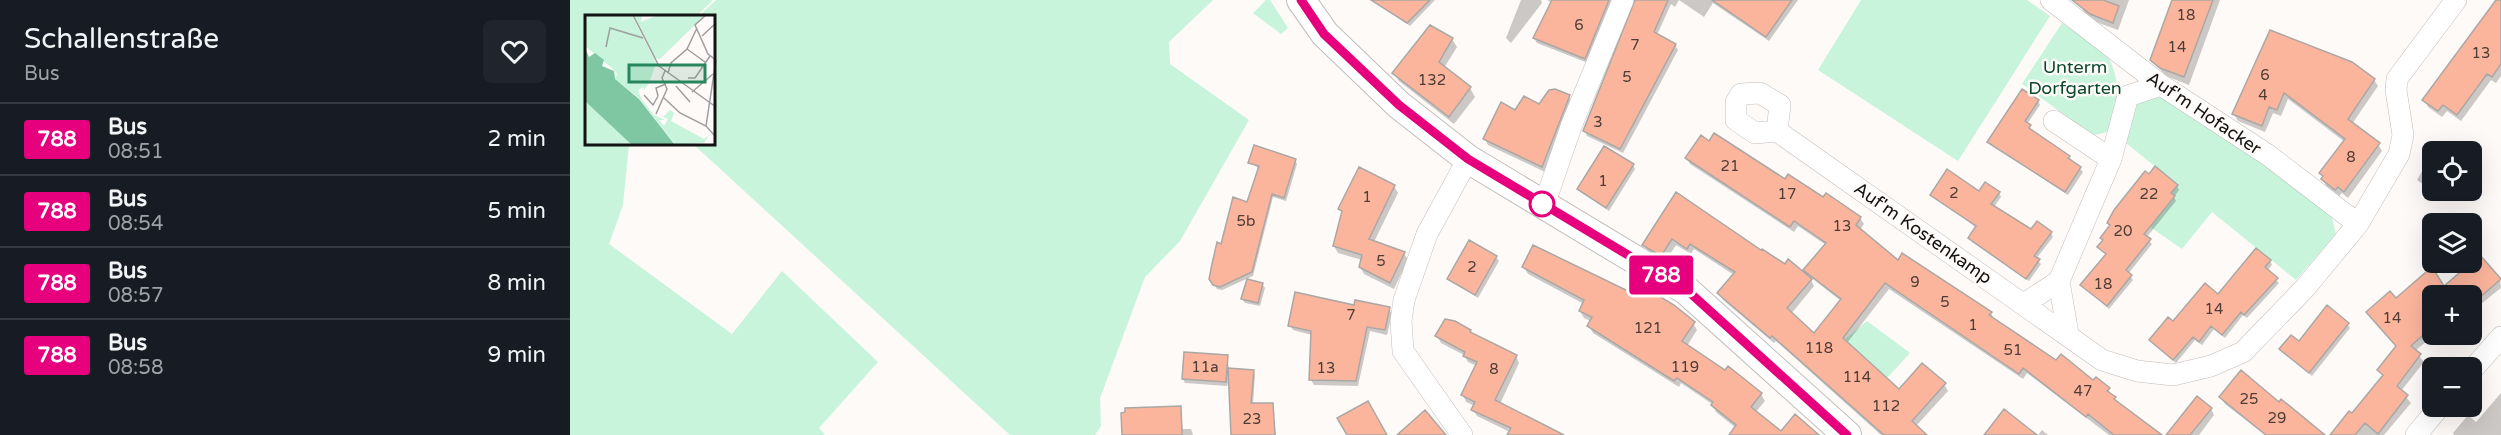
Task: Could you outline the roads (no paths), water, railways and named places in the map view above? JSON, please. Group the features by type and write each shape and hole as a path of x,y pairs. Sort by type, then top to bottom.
{"street":[{"path":"1301,0 1324,34 1352,63 1399,105 1468,159 1688,291 1847,435"},
{"path":"1544,205 1572,124 1623,0"},
{"name":"Auf'm Hofacker","path":"2051,0 2117,53 2161,85 2268,155 2358,224"},
{"path":"2117,53 2128,96 2112,159 2059,281 2068,334 2102,360 2137,371 2173,375 2211,366 2243,352 2305,288 2358,224 2399,154 2403,135 2396,90 2397,79 2456,0"},
{"path":"2128,96 2161,85"},
{"path":"2054,121 2112,159"},
{"name":"Auf'm Kostenkamp","path":"1777,131 2068,334"},
{"path":"1462,435 1403,351 1401,321 1404,300 1427,234 1468,159"},
{"path":"2024,304 2059,281"},
{"path":"2482,359 2501,337"},
{"path":"2416,435 2431,417"}],"park label":[{"name":"Unterm Dorfgarten","path":"2075,77"}]}
